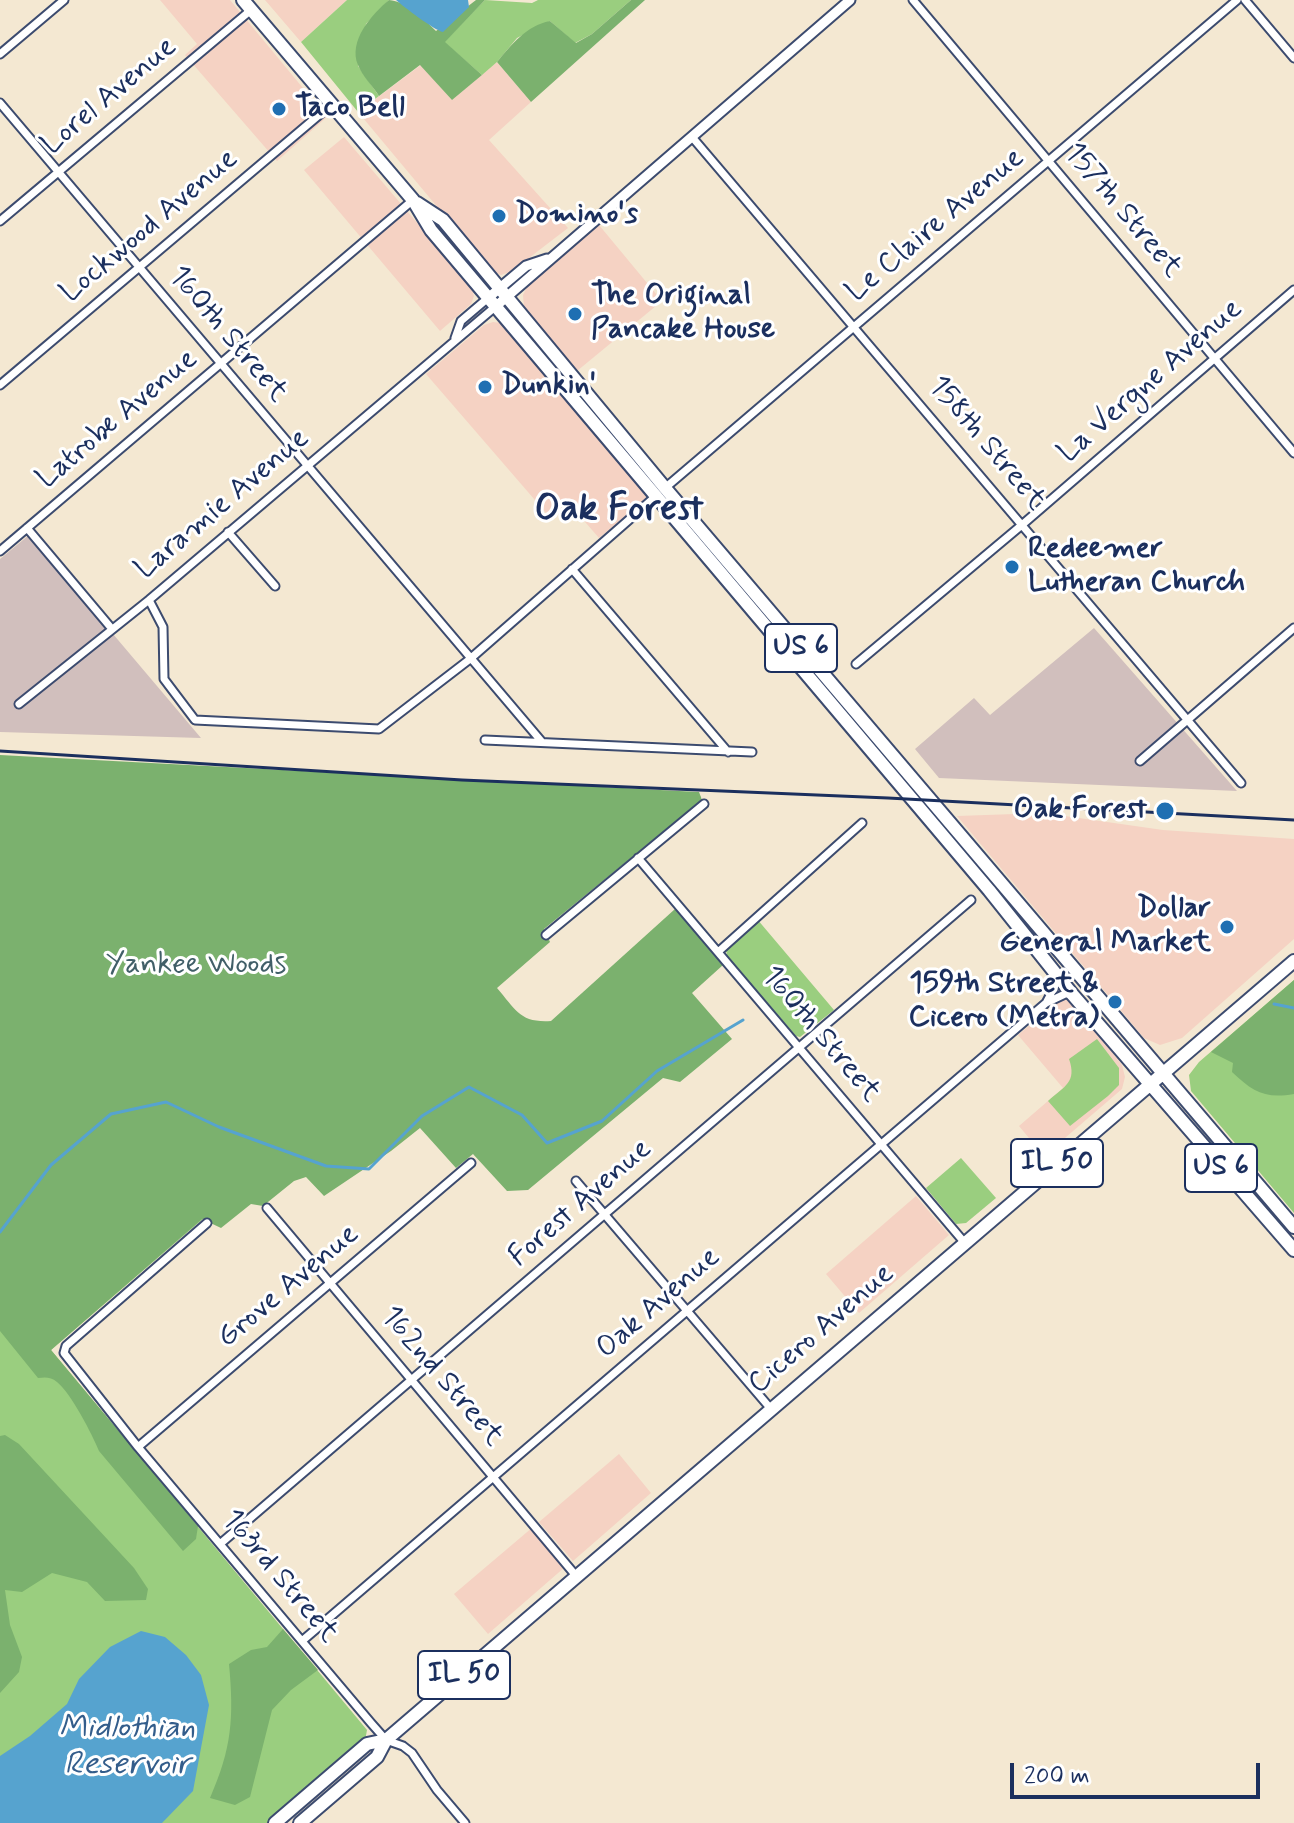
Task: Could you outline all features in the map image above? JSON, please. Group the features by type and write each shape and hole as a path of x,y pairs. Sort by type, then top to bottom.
{"main road":[{"name":"US 6","path":"247,5 413,200 431,230 492,302 1164,1073 1294,1227"},
{"name":"US 6","path":"413,200 443,220 660,492 1072,994 1294,1250"},
{"name":"Cicero Avenue","path":"300,1823 377,1757 386,1740 1294,961"},
{"name":"Cicero Avenue","path":"275,1823 367,1744 386,1740"}],"street":[{"path":"0,54 64,0"},
{"name":"Laramie Avenue","path":"19,704 149,600 455,338 503,292 550,257 850,0"},
{"name":"157th Street","path":"913,0 1294,453"},
{"name":"Le Claire Avenue","path":"149,600 163,627 164,679 195,720 379,729 470,659 660,492 1237,0"},
{"path":"1245,0 1294,58"},
{"name":"Lorel Avenue","path":"0,221 247,5"},
{"name":"160th Street","path":"0,103 542,742"},
{"name":"Lockwood Avenue","path":"0,385 332,104"},
{"name":"158th Street","path":"692,137 1241,783"},
{"name":"Latrobe Avenue","path":"0,551 413,200"},
{"name":"La Vergne Avenue","path":"856,664 1294,290"},
{"path":"27,528 112,629"},
{"path":"228,532 275,586"},
{"path":"572,569 728,752"},
{"path":"1140,761 1294,628"},
{"path":"485,740 752,752"},
{"path":"546,935 704,804"},
{"path":"718,952 862,823"},
{"name":"160th Street","path":"638,858 964,1242"},
{"name":"Forest Avenue","path":"220,1544 971,900"},
{"name":"Oak Avenue","path":"1046,1003 1059,978"},
{"name":"Oak Avenue","path":"302,1641 1046,1003 1072,994"},
{"name":"Grove Avenue","path":"138,1447 471,1163"},
{"path":"576,1181 771,1409"},
{"name":"162nd Street","path":"267,1208 577,1577"},
{"name":"163rd Street","path":"207,1223 66,1346 64,1353 138,1447 386,1740 412,1753 465,1823"}],"shaded area":[{"path":"160,0 230,0 327,117 277,161 185,55 197,44"},
{"path":"265,0 347,0 301,42"},
{"path":"497,62 531,102 489,140 568,228 512,271 501,275 490,270 358,112 421,65 452,100"},
{"path":"344,137 471,286 474,296 471,304 440,331 304,170"},
{"path":"599,225 662,301 577,371 524,308 523,295 527,287"},
{"path":"493,322 506,327 647,494 646,499 599,538 565,499 547,514 426,374 484,325"},
{"path":"29,535 201,738 0,732 0,559"},
{"path":"1094,628 1237,791 939,778 915,749 974,698 990,715"},
{"path":"1044,813 1163,830 1294,839 1294,939 1182,1038 1160,1045 1144,1038 957,816"},
{"path":"1067,994 1122,1065 1125,1077 1122,1089 1044,1156 1019,1126 1063,1088 1018,1035"},
{"path":"916,1196 949,1235 859,1313 826,1274"},
{"path":"619,1454 651,1493 573,1561 539,1522"},
{"path":"533,1527 565,1567 488,1634 454,1594"}],"green space":[{"path":"347,0 389,0 366,24 358,66 379,96 358,112 301,42"},
{"path":"389,0 408,7 436,31 476,0 485,0 445,42 482,75 452,100 420,65 379,96 360,69 356,47 369,20"},
{"path":"485,0 532,3 538,0 631,0 592,34 575,43 550,21 517,38 482,75 444,42"},
{"path":"631,0 645,0 531,102 497,62 514,42 541,23 550,21 576,43 592,34"},
{"name":"Yankee Woods","path":"0,755 699,792 702,800 544,929 550,942 497,988 520,1014 532,1020 551,1021 675,909 723,965 692,993 732,1039 680,1082 663,1078 528,1190 507,1191 473,1154 456,1168 420,1128 324,1196 306,1177 294,1181 263,1206 251,1204 221,1228 202,1219 51,1350 198,1526 196,1539 183,1551 99,1451 81,1414 63,1387 50,1378 38,1378 0,1331"},
{"name":"Yankee Woods","path":"0,759 701,796 532,935 51,1350 367,1730 365,1741 269,1823 0,1823"},
{"path":"757,919 834,1010 800,1037 727,956 726,949"},
{"path":"1294,980 1294,1213 1191,1091 1189,1075 1199,1062"},
{"path":"1294,980 1294,1094 1267,1095 1246,1085 1232,1072 1233,1063 1211,1052"},
{"path":"1097,1039 1119,1068 1119,1085 1070,1126 1048,1101 1070,1078 1069,1059"},
{"path":"961,1158 996,1198 966,1223 956,1224 926,1188"},
{"path":"5,1435 19,1444 134,1568 148,1589 146,1600 105,1601 87,1582 52,1573 22,1592 5,1590 10,1625 22,1657 19,1672 0,1693 0,1436"},
{"path":"283,1629 318,1670 291,1690 272,1710 250,1797 235,1805 210,1798 223,1764 230,1732 229,1664 251,1650 267,1647"}],"water":[{"path":"396,0 468,0 469,7 443,32"},
{"name":"Midlothian Reservoir","path":"141,1631 165,1637 186,1655 201,1675 209,1705 193,1791 162,1823 0,1823 0,1756 30,1736 67,1704 79,1679 110,1647"}],"waterway":[{"path":"1274,1004 1294,1008"},
{"path":"0,1232 51,1165 111,1114 166,1102 219,1127 326,1166 369,1169 422,1116 469,1087 522,1115 547,1143 602,1121 657,1071 743,1020"}],"railway":[{"path":"0,751 462,780 888,798 1294,820"}],"place":[{"name":"Taco Bell","path":"279,109"},
{"name":"Domino's","path":"499,216"},
{"name":"The Original Pancake House","path":"575,314"},
{"name":"Dunkin'","path":"485,387"},
{"name":"Redeemer Lutheran Church","path":"1012,567"},
{"name":"Oak Forest","path":"1165,811"},
{"name":"Dollar General Market","path":"1227,927"},
{"name":"159th Street & Cicero (Metra)","path":"1115,1002"}],"district":[{"name":"Oak Forest","path":"619,511"}]}
